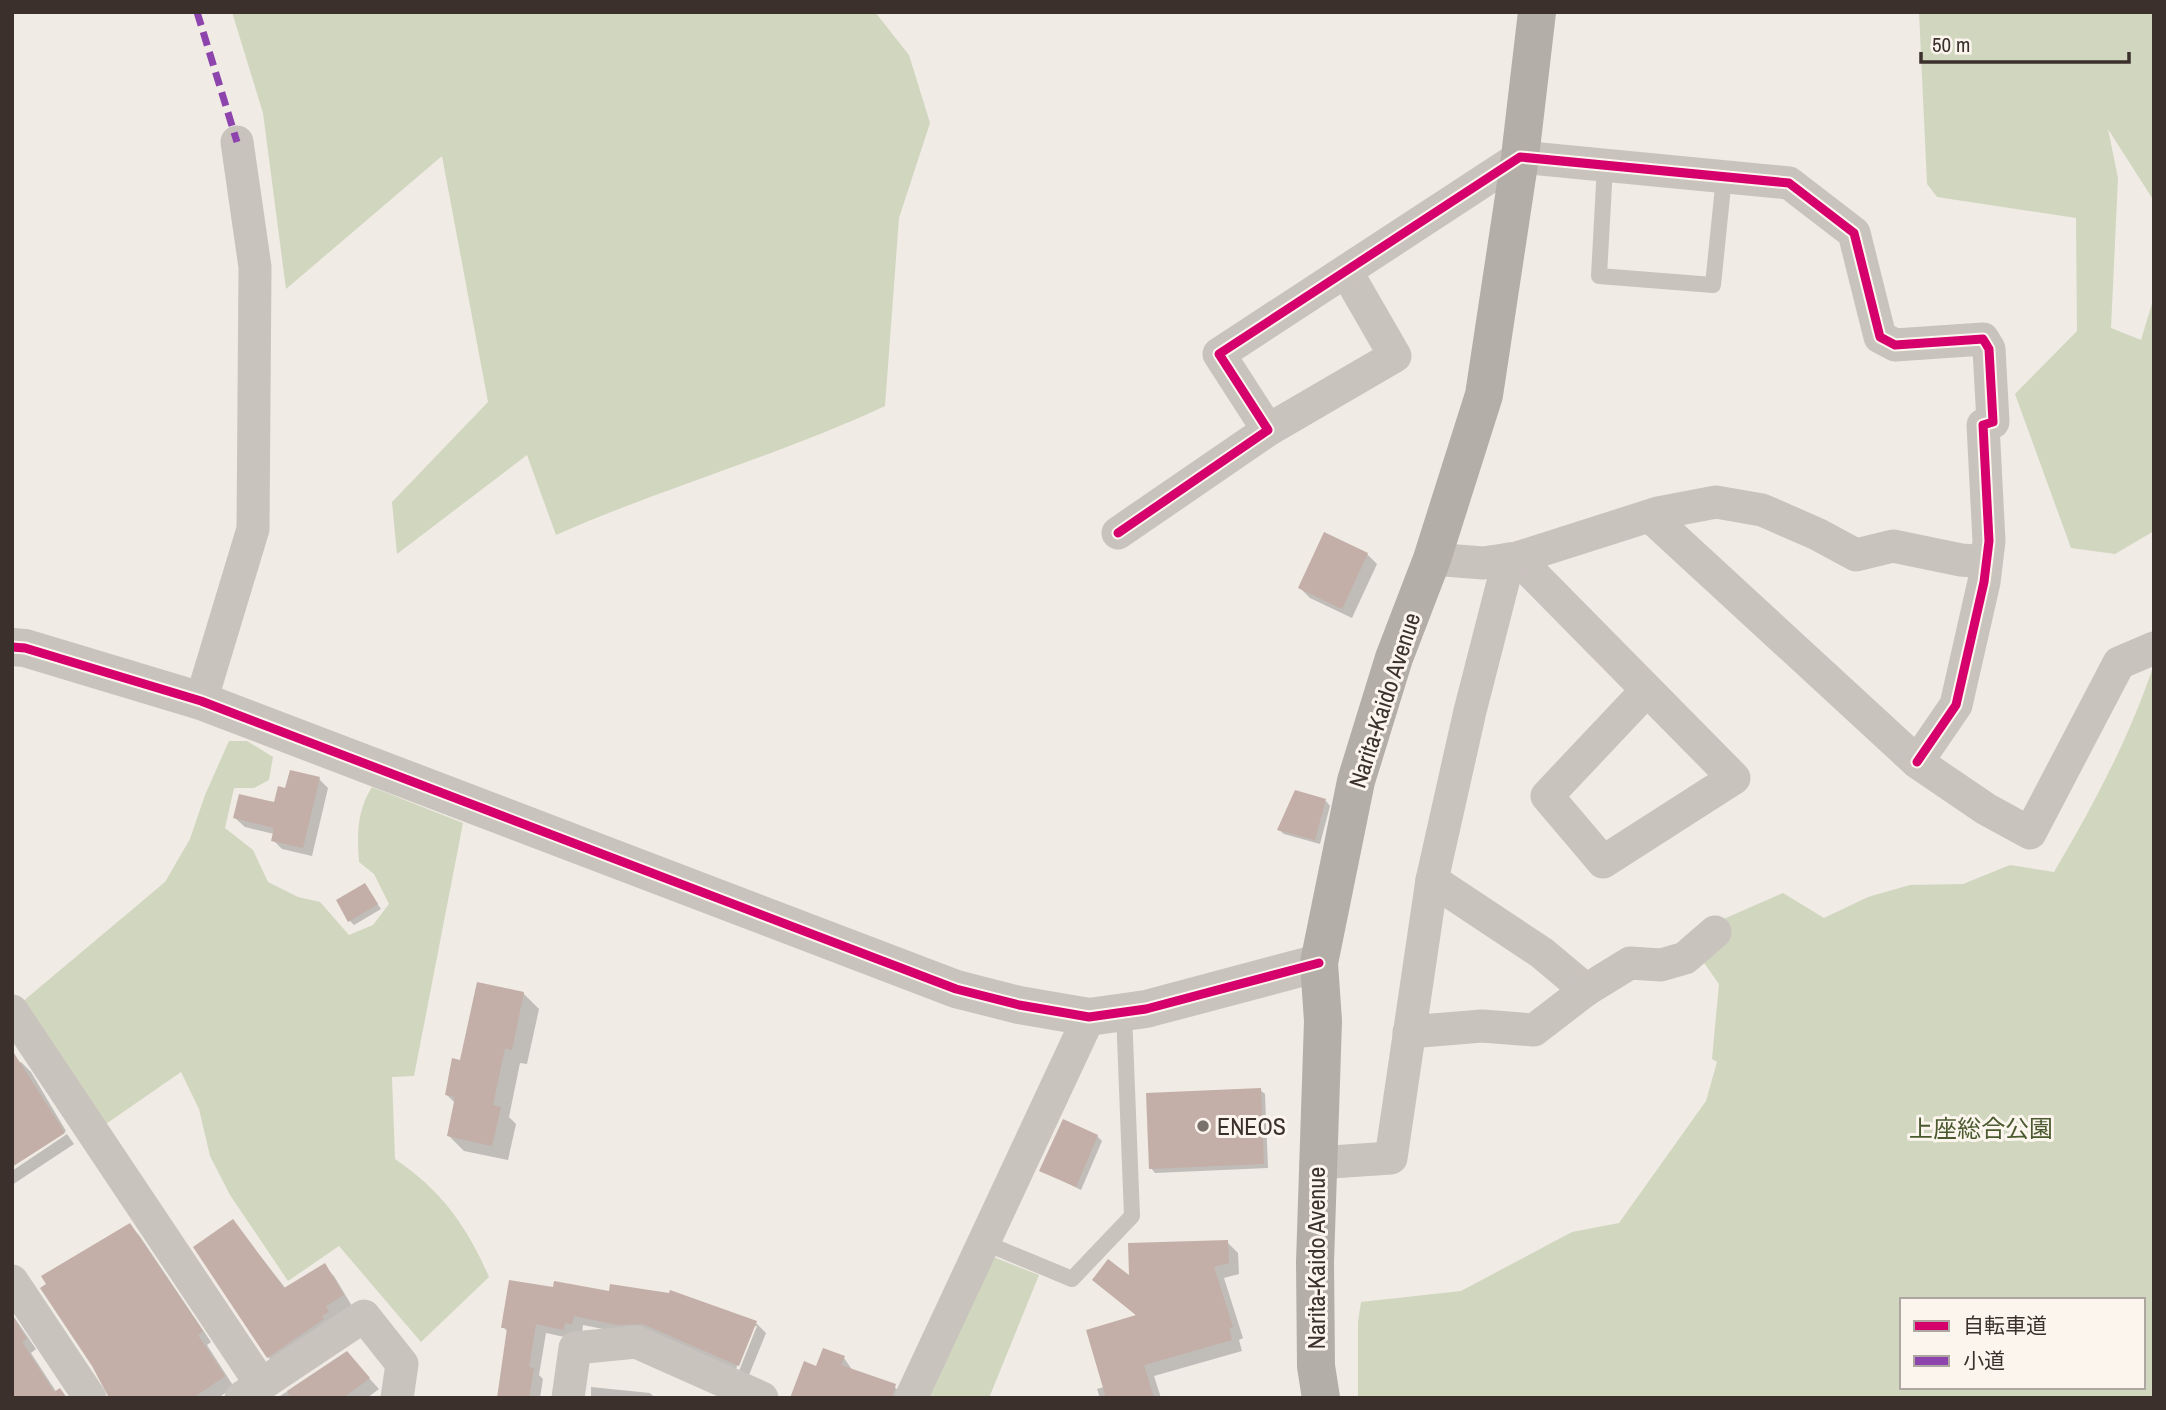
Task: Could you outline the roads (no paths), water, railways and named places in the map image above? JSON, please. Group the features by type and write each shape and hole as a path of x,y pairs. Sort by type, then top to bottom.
{"highway":[{"name":"Narita-Kaido Avenue","path":"1321,1398 1315,1366 1316,1163 1323,1021 1319,963 1356,781 1394,657 1432,559 1484,395 1520,157 1537,12"}],"street":[{"path":"201,701 253,529 255,267 237,142"},
{"path":"1268,430 1219,354 1520,157 1789,183 1854,233 1880,337 1895,345 1983,339 1989,349 1993,422 1983,425 1989,541 1986,562 1956,705 1917,762"},
{"path":"1118,533 1268,430 1395,356 1346,271"},
{"path":"1432,559 1483,563 1513,559 1650,516 1717,502 1762,510 1817,534 1856,555 1893,546 1961,561 1986,562"},
{"path":"1650,516 1917,762 1986,809 2030,833 2119,663 2154,648"},
{"path":"1513,559 1647,690 1734,778 1603,862 1547,796 1647,690"},
{"path":"1316,1163 1391,1158 1432,880 1470,711 1513,559"},
{"path":"12,647 201,701 956,989 1019,1006 1106,1015 1146,1009 1319,963"},
{"path":"1432,880 1542,953 1586,990"},
{"path":"1409,1032 1482,1026 1534,1030 1586,990 1630,963 1661,965 1685,958 1715,932"},
{"path":"911,1398 983,1242 1106,1015"},
{"path":"17,1029 251,1391 364,1316 402,1364 397,1398"},
{"path":"12,1281 90,1398"},
{"path":"568,1398 575,1348 636,1342 762,1398"}],"lane":[{"path":"1605,166 1599,276 1713,285 1724,177"},
{"path":"983,1242 1072,1279 1132,1216 1106,1015"}],"place":[{"name":"ENEOS","path":"1203,1126"}],"park label":[{"name":"上座総合公園","path":"1981,1128"}]}
